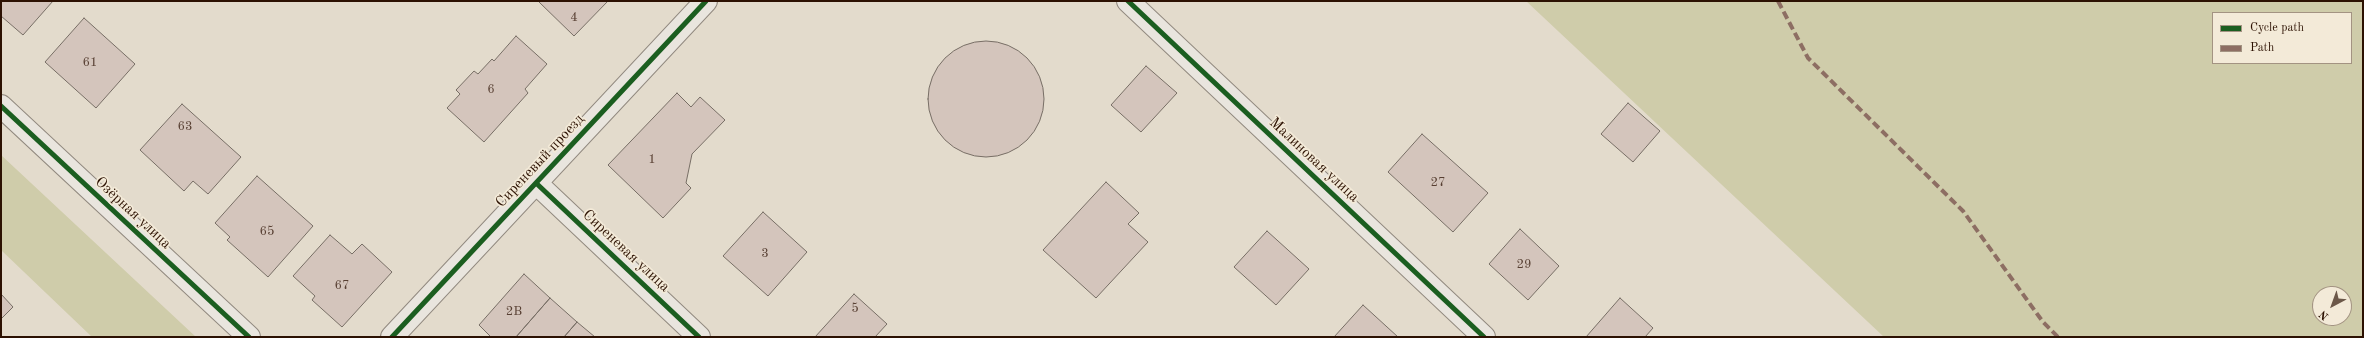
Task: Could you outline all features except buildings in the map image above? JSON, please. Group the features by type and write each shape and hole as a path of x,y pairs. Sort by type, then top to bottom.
{"street":[{"name":"Сиреневый проезд","path":"392,337 706,1"},
{"name":"Малиновая улица","path":"1128,1 1484,337"},
{"name":"Озёрная улица","path":"1,106 249,337"},
{"name":"Сиреневая улица","path":"536,183 699,337"}],"shaded area":[{"path":"1526,1 2363,1 2363,337 1884,337"},
{"path":"1,155 196,337 92,337 1,250"}],"marked path":[{"path":"1778,1 1808,58 1963,211 2043,322 2058,337"}],"cycle path":[{"path":"392,337 706,1"},
{"path":"1128,1 1484,337"},
{"path":"1,106 249,337"},
{"path":"536,183 699,337"}]}
